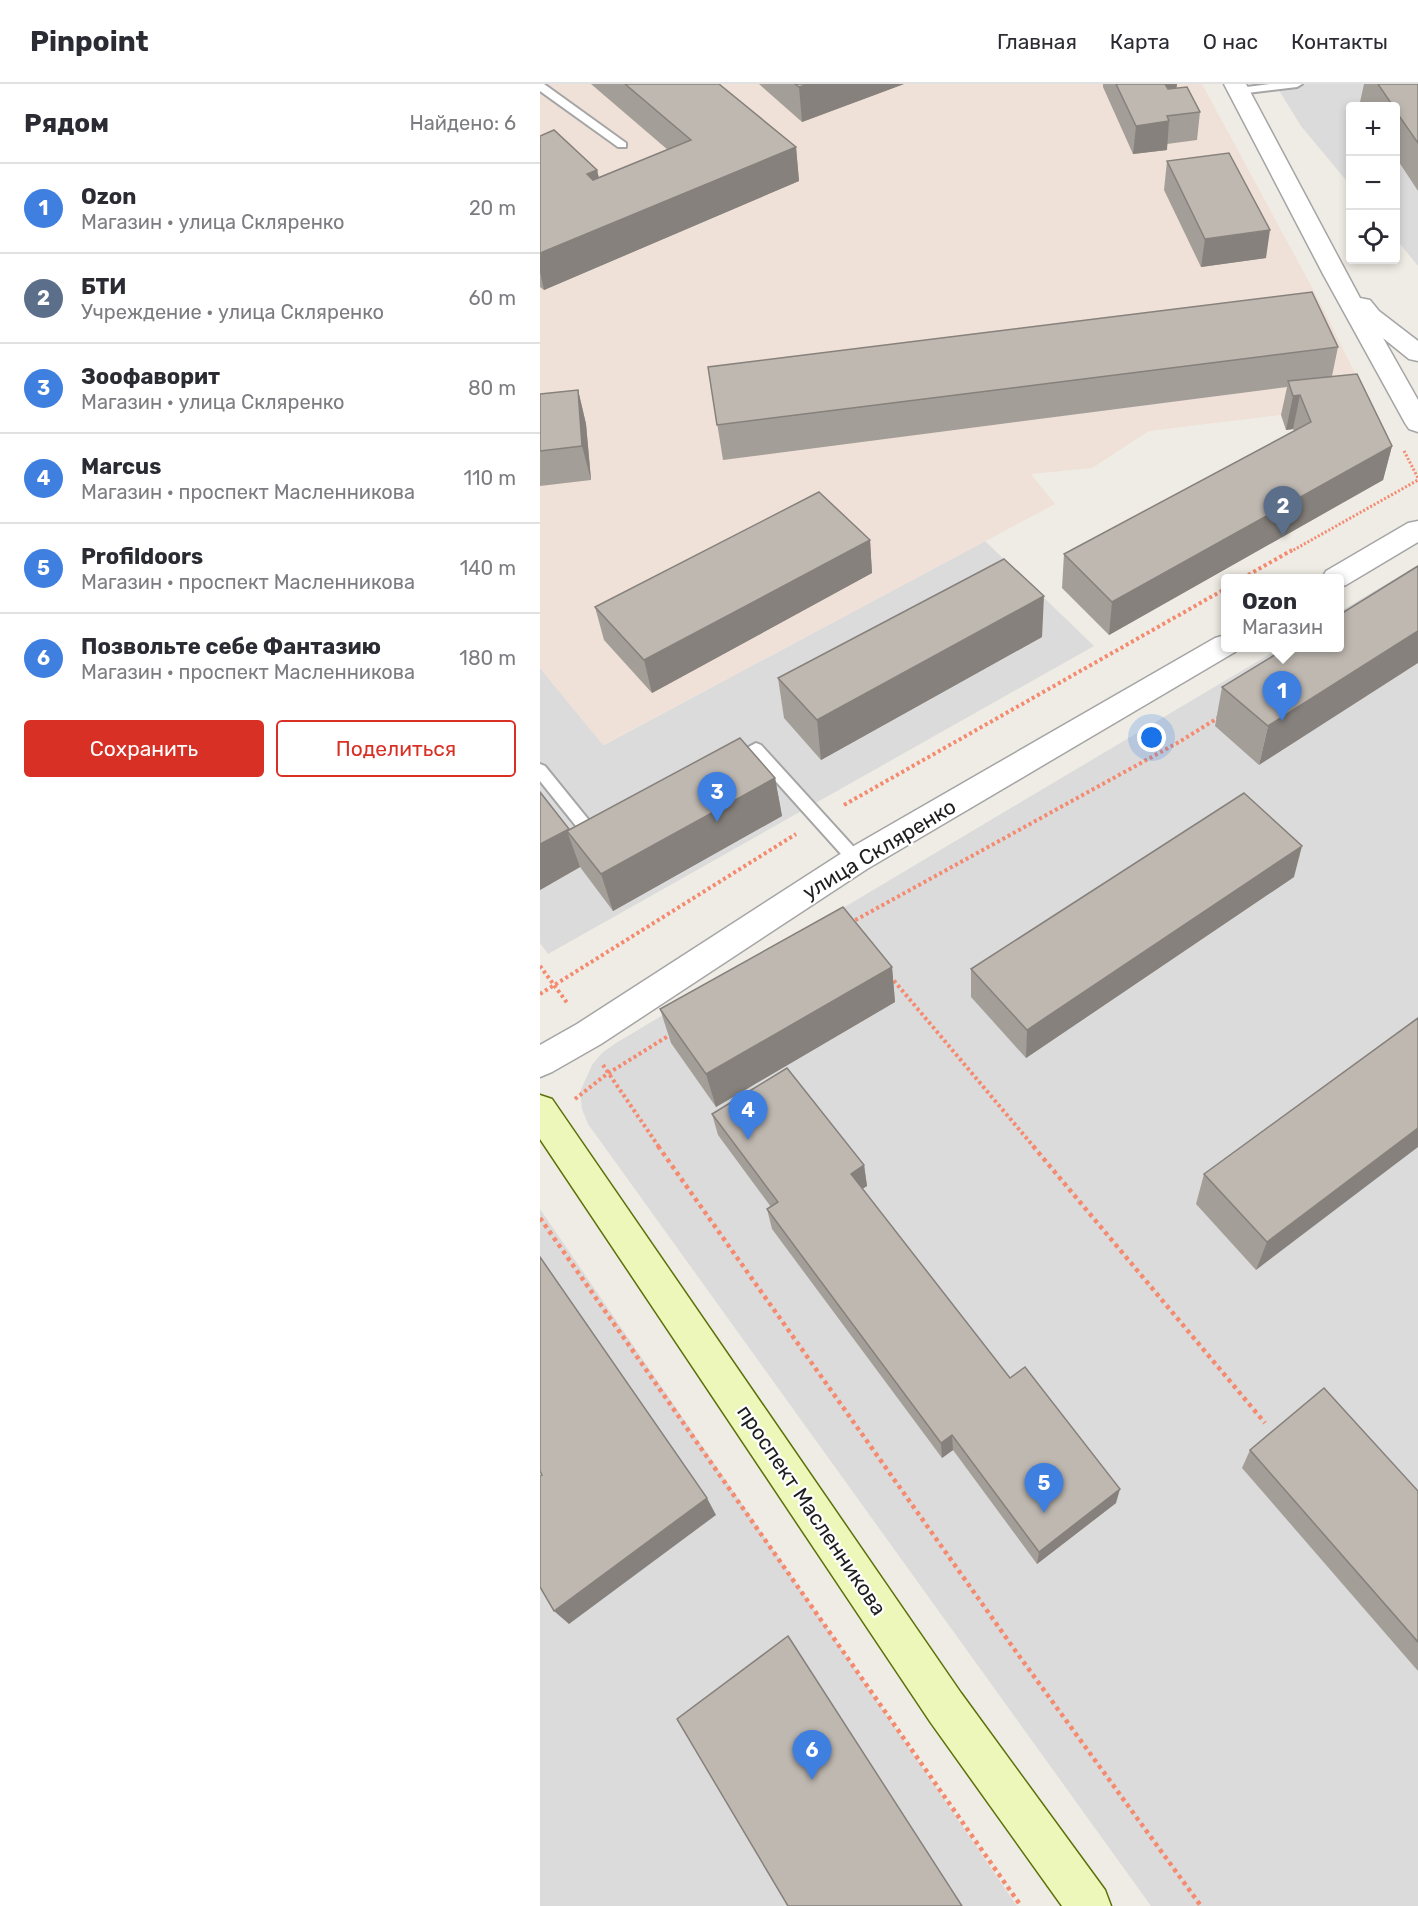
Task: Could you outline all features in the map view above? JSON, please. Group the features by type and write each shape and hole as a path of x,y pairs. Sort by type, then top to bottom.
{"main road":[{"name":"проспект Масленникова","path":"544,1115 946,1708 1089,1906"}],"street":[{"path":"1237,87 1335,274 1418,423"},
{"path":"1335,274 1370,316 1418,353"},
{"path":"1344,574 1418,530"},
{"name":"улица Скляренко","path":"540,1062 589,1034 856,860 1221,647"}],"lane":[{"path":"1237,87 1297,84"},
{"path":"540,86 622,145"},
{"path":"716,771 756,749 856,860"},
{"path":"540,770 593,837 613,826"}],"path":[{"path":"1252,574 1418,480"},
{"path":"540,994 819,819 1221,591"},
{"path":"847,925 1179,742 1229,710"},
{"path":"540,966 589,1034 607,1074 1011,1643 1201,1906"},
{"path":"885,970 1265,1423"},
{"path":"544,1115 677,1030"},
{"path":"540,1218 1021,1906"}],"shaded area":[{"path":"540,84 1202,84 1322,306 1370,404 1149,431 1092,468 1031,474 1055,504 603,745 540,668"},
{"path":"1275,84 1418,84 1418,266 1400,244 1400,102 1346,102 1346,180 1301,126"},
{"path":"985,541 1094,646 548,954 540,943 540,668 604,745"},
{"path":"1418,565 1418,1906 1151,1906 588,1124 582,1109 580,1092 592,1065 602,1053 616,1043 1273,652 1344,652 1344,609"},
{"path":"540,1209 1017,1906 540,1906"}],"building":[{"path":"625,84 719,84 796,147 540,253 540,136 554,130 597,170 587,174 593,180 691,140"},
{"path":"1116,84 1165,84 1168,89 1187,87 1200,112 1167,116 1169,121 1136,126"},
{"path":"1378,84 1418,84 1418,143 1400,117 1400,102 1390,102"},
{"path":"1229,153 1270,230 1205,239 1167,161"},
{"path":"1312,292 1338,347 717,425 708,367"},
{"path":"1357,374 1392,446 1112,602 1064,554 1311,422 1300,395 1293,396 1288,381"},
{"path":"578,390 582,446 540,451 540,394"},
{"path":"819,492 870,540 644,660 595,607"},
{"path":"1004,559 1044,596 817,720 778,678"},
{"path":"1418,566 1418,631 1268,726 1222,687 1279,652 1344,652 1344,612"},
{"path":"740,738 775,778 601,874 567,831"},
{"path":"540,792 569,829 540,844"},
{"path":"1244,793 1302,846 1027,1030 971,969"},
{"path":"843,907 892,967 706,1074 660,1009"},
{"path":"1418,1018 1418,1128 1267,1242 1204,1174"},
{"path":"787,1068 864,1165 851,1174 1010,1378 1025,1367 1120,1489 1039,1552 952,1435 941,1443 767,1209 778,1202 712,1114"},
{"path":"540,1257 707,1498 554,1611 540,1587 540,1476 542,1475 540,1471"},
{"path":"1324,1388 1418,1491 1418,1642 1250,1450"},
{"path":"788,1636 962,1906 788,1906 677,1719"}],"place":[{"name":"БТИ","path":"1283,536"},
{"name":"Ozon","path":"1282,721"},
{"name":"Зоофаворит","path":"717,822"},
{"name":"Marcus","path":"748,1140"},
{"name":"Profildoors","path":"1044,1513"},
{"name":"Позвольте себе Фантазию","path":"812,1780"}]}
